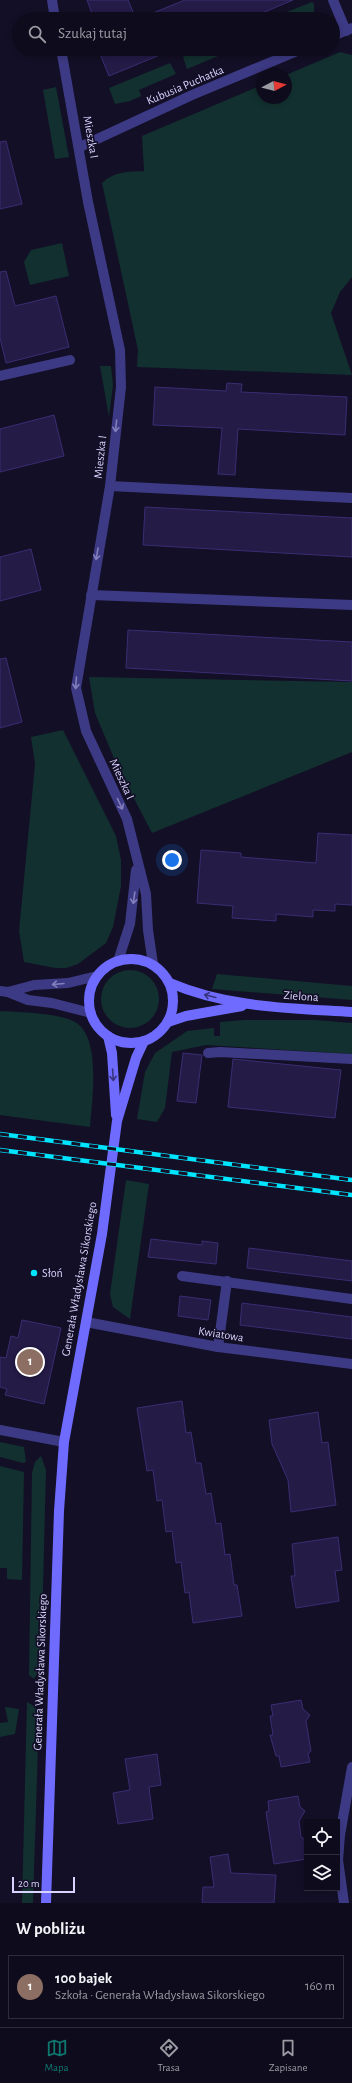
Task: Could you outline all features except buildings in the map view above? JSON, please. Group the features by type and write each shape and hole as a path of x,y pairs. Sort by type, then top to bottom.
{"main road":[{"path":"136,959 153,964 170,982 174,1000 168,1022 160,1032 144,1041 130,1043 108,1036 97,1026 91,1013 90,990 96,976 106,967 118,961 136,959"},
{"name":"Zielona","path":"170,982 188,990 248,1006 352,1012"},
{"name":"Zielona","path":"168,1022 186,1016 248,1006"},
{"name":"Generała Władysława Sikorskiego","path":"108,1036 112,1053 117,1121"},
{"name":"Generała Władysława Sikorskiego","path":"46,1903 58,1518 64,1442 102,1234 117,1121 136,1058 144,1041"}],"street":[{"path":"52,0 55,12"},
{"path":"332,0 339,12"},
{"path":"340,14 349,30"},
{"name":"Mieszka I","path":"62,56 80,146 88,202 120,350 121,387 110,486 76,688 86,731 127,819 136,860 146,894 148,930 153,964"},
{"name":"Kubusia Puchatka","path":"80,146 186,98 285,56"},
{"path":"0,376 70,360"},
{"path":"110,486 352,498"},
{"path":"91,595 352,605"},
{"name":"Mieszka I","path":"118,961 130,924 135,887 136,860"},
{"path":"4,991 34,985 68,983 96,976"},
{"path":"4,991 28,1000 52,1003 91,1013"},
{"path":"208,1053 220,1052 352,1059"},
{"path":"182,1276 352,1299"},
{"path":"218,1348 227,1282"},
{"name":"Kwiatowa","path":"86,1322 218,1348 352,1364"},
{"path":"0,1430 64,1442"},
{"path":"344,1903 338,1860 340,1835 352,1767"}],"green space":[{"path":"312,2 314,4 314,12 287,12"},
{"path":"340,52 352,55 352,277 340,292 331,313 352,375 137,367 138,350 102,183 117,174 144,171 142,136 256,88 256,104 292,104 292,72 331,56 340,56"},
{"path":"185,56 218,56 187,69 183,57"},
{"path":"170,63 176,74 139,90 141,96 130,101 115,104 109,88"},
{"path":"56,87 69,157 55,159 43,90"},
{"path":"62,243 69,276 30,285 24,262 31,250"},
{"path":"100,366 111,366 113,385 109,417"},
{"path":"89,677 352,682 352,752 152,833 119,770 95,713"},
{"path":"63,730 116,836 121,860 121,886 113,927 106,943 78,964 66,968 55,968 24,962 19,931 35,764 31,737"},
{"path":"130,970 141,972 154,983 157,988 159,999 157,1010 146,1023 141,1026 130,1028 119,1026 106,1015 103,1010 101,999 103,988 114,975 119,972"},
{"path":"217,974 352,986 352,1000 212,989"},
{"path":"0,1011 37,1013 57,1016 73,1021 82,1028 88,1039 92,1053 93,1085 90,1127 0,1115"},
{"path":"244,1020 315,1020 352,1023 352,1054 206,1045 172,1052 165,1108 157,1122 137,1119 145,1072 155,1053 187,1031 214,1028 214,1036 220,1036 220,1022"},
{"path":"126,1180 149,1184 130,1319 113,1307 110,1294"},
{"path":"0,1442 24,1447 26,1462 23,1463 0,1457"},
{"path":"41,1456 46,1470 41,1667 34,1679 29,1675 32,1473 35,1462"},
{"path":"0,1466 24,1472 22,1580 7,1579 7,1568 0,1568"},
{"path":"27,1702 34,1706 39,1714 33,1903 22,1903"},
{"path":"5,1707 19,1709 15,1734 0,1737 0,1723 8,1722"}],"railway":[{"path":"0,1134 352,1180"},
{"path":"0,1150 352,1195"}],"place":[{"name":"Słoń","path":"34,1273"},
{"name":"100 bajek","path":"30,1362"}]}
